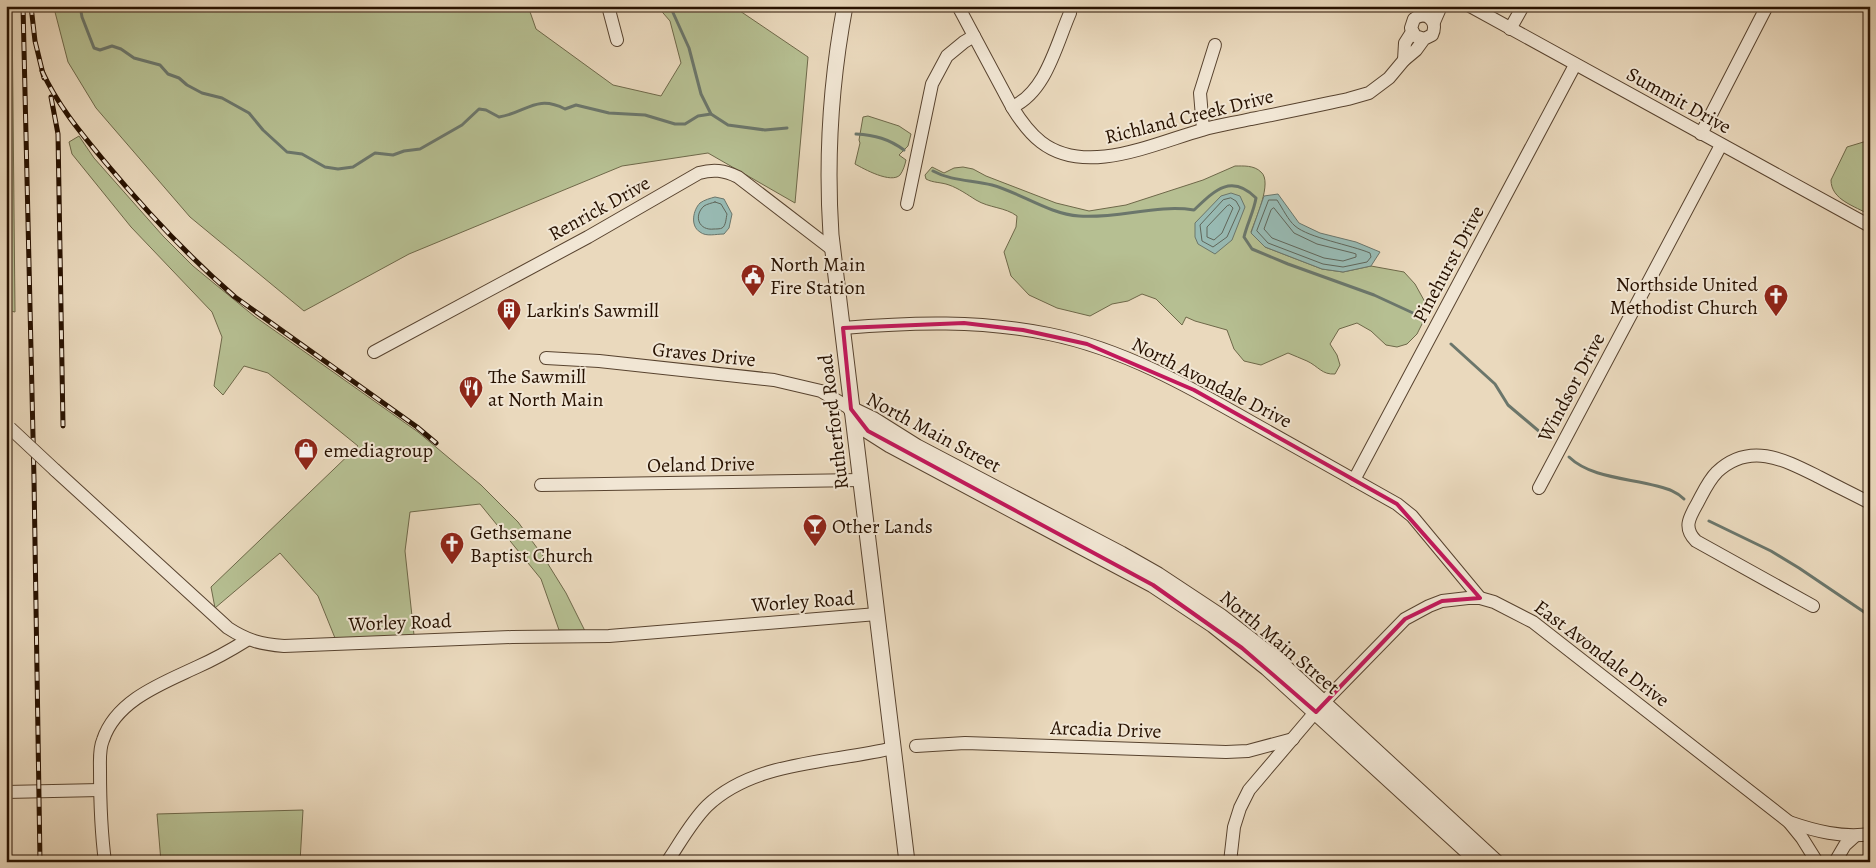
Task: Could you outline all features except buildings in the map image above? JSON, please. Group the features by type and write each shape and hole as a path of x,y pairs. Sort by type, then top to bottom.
{"street":[{"path":"608,6 617,40"},
{"name":"Rutherford Road","path":"845,6 838,52 831,131 829,207 851,409 906,862"},
{"name":"Richland Creek Drive","path":"958,6 1012,108 1022,123 1040,142 1054,150 1071,155 1105,157 1128,153 1203,129 1348,99 1368,93 1389,78 1424,39 1432,35 1434,22 1441,6"},
{"name":"Summit Drive","path":"1470,6 1870,226"},
{"path":"1510,29 1523,6"},
{"path":"1701,134 1767,6"},
{"name":"Richland Creek Drive","path":"1404,60 1405,44 1412,32 1411,28 1414,19 1425,11 1434,22"},
{"path":"1012,108 1023,102 1042,79 1070,13"},
{"path":"1412,32 1419,39 1424,39"},
{"path":"907,204 932,84 947,56 974,36"},
{"path":"1203,129 1200,93 1215,45"},
{"name":"Pinehurst Drive","path":"1354,480 1575,65"},
{"name":"Windsor Drive","path":"1540,488 1721,145"},
{"name":"Renrick Drive","path":"374,352 588,236 698,173 705,171 720,170 738,177 833,250"},
{"name":"North Avondale Drive","path":"842,328 905,323 972,324 1032,331 1087,344 1137,362 1194,390 1397,504 1412,516 1480,598"},
{"name":"Graves Drive","path":"546,358 599,361 774,380 821,391 851,409"},
{"name":"North Main Street","path":"851,409 868,431 890,446 1118,560 1212,625 1319,708 1496,862"},
{"name":"Worley Road","path":"8,427 228,628 248,640 260,644 284,646 512,637 601,636 877,614"},
{"path":"1813,606 1690,536 1689,522 1708,483 1717,472 1736,459 1747,456 1768,455 1799,467 1870,503"},
{"name":"Oeland Drive","path":"541,485 861,480"},
{"name":"East Avondale Drive","path":"1230,862 1234,827 1240,808 1249,790 1319,708 1405,619 1442,601 1456,598 1480,598 1509,608 1533,622 1789,822 1817,862"},
{"path":"105,862 100,790 102,741 107,729 113,720 130,704 149,690 224,654 248,640"},
{"name":"North Main Street","path":"1319,708 1479,862"},
{"name":"Arcadia Drive","path":"916,746 965,743 1226,752 1248,751 1292,739"},
{"path":"667,862 698,816 714,801 733,788 760,776 799,764 866,755 893,748"},
{"path":"6,792 100,790"},
{"path":"1789,822 1811,829 1856,836 1870,834"},
{"path":"1835,862 1845,845 1856,836"}],"highlighted area":[{"path":"964,323 1023,330 1087,344 1194,390 1397,504 1480,598 1442,601 1405,619 1316,712 1242,648 1153,585 868,431 851,409 843,328"}],"green space":[{"path":"6,6 12,6 15,312 6,310"},
{"path":"55,6 528,6 536,29 613,85 661,96 681,63 670,21 657,6 739,6 740,11 808,57 795,203 708,153 622,166 409,254 304,311 190,217 96,108 68,62"},
{"path":"868,116 899,126 911,134 908,146 899,155 906,160 904,168 900,175 896,177 884,177 855,164 863,117"},
{"path":"79,136 94,158 163,236 193,266 254,316 418,432 481,485 518,522 543,556 566,593 585,631 559,630 541,579 480,504 410,512 405,551 414,635 335,638 318,596 280,553 215,608 211,587 358,446 268,373 244,366 223,395 214,386 222,337 212,312 131,227 72,154 69,142"},
{"path":"1870,140 1870,215 1839,197 1832,187 1831,180 1847,147"},
{"path":"1235,166 1255,168 1264,177 1264,192 1251,232 1265,247 1322,269 1343,272 1371,266 1404,272 1415,284 1425,302 1423,322 1417,334 1407,344 1397,347 1386,345 1371,331 1357,323 1339,329 1330,344 1337,355 1340,365 1335,374 1331,374 1323,372 1311,363 1288,353 1261,365 1244,361 1234,349 1227,330 1186,317 1182,325 1156,299 1142,294 1128,301 1112,304 1090,316 1057,308 1029,295 1011,276 1004,252 1016,227 1017,216 981,203 952,186 926,179 925,175 932,167 944,173 954,168 973,169 986,176 1056,203 1089,211 1126,205 1203,180"},
{"path":"303,810 300,862 161,862 157,814"}],"water":[{"path":"1231,193 1240,196 1245,207 1232,240 1215,254 1198,244 1195,237 1195,223 1221,196"},
{"path":"1278,194 1299,223 1320,233 1356,242 1380,252 1371,266 1343,272 1322,269 1265,247 1251,233 1264,196"},
{"path":"715,197 724,199 732,214 729,228 724,234 705,234 700,232 695,226 694,214 700,203"}],"waterway":[{"path":"80,6 82,17 94,48 100,50 112,46 121,49 134,58 160,65 168,74 179,78 187,85 202,93 222,98 249,113 263,130 287,152 302,154 325,167 338,169 353,167 375,153 393,155 404,151 420,149 462,125 479,109 486,110 499,117 538,104 546,103 565,109 576,105 609,113 645,115 675,124 685,124 698,116 711,114"},
{"path":"670,6 689,48 701,94 711,114 728,125 765,130 787,128"},
{"path":"856,134 882,138 904,150"},
{"path":"933,171 954,179 992,185 1057,211 1079,216 1165,209 1194,210 1216,191 1231,186 1239,187 1256,198 1244,237 1252,249 1374,295 1426,319"},
{"path":"1451,344 1495,384 1508,405 1547,438"},
{"path":"1569,457 1588,469 1610,476 1665,488 1675,492 1684,499"},
{"path":"1709,521 1771,551 1870,616"}],"railway":[{"path":"23,6 34,479 40,862"},
{"path":"31,6 35,41 44,78"},
{"path":"42,71 70,119 87,140 151,215 200,265 235,297 417,427 436,443"},
{"path":"51,97 58,134 63,426"}],"place":[{"name":"North Main Fire Station","path":"753,297"},
{"name":"Northside United Methodist Church","path":"1776,317"},
{"name":"Larkin's Sawmill","path":"509,331"},
{"name":"The Sawmill at North Main","path":"471,409"},
{"name":"emediagroup","path":"306,471"},
{"name":"Other Lands","path":"815,547"},
{"name":"Gethsemane Baptist Church","path":"452,565"}]}
